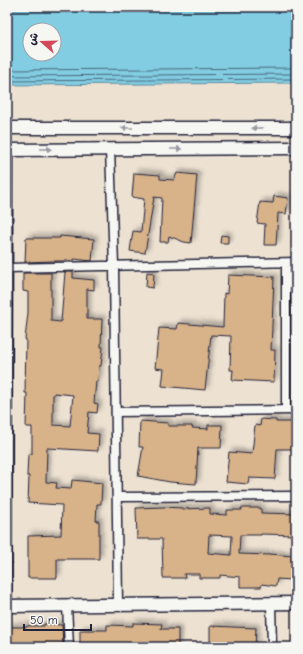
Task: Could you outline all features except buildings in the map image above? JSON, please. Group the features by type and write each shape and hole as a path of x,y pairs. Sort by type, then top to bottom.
{"street":[{"path":"7,128 296,128"},
{"path":"7,596 8,150 296,148"},
{"path":"110,149 114,266 118,605"},
{"path":"7,268 296,262"},
{"path":"286,263 286,410"},
{"path":"116,412 296,410"},
{"path":"117,497 296,496"},
{"path":"7,606 296,603"},
{"path":"271,604 272,647"},
{"path":"67,605 69,647"}],"water":[{"path":"7,7 296,7 296,83 7,85"}]}
